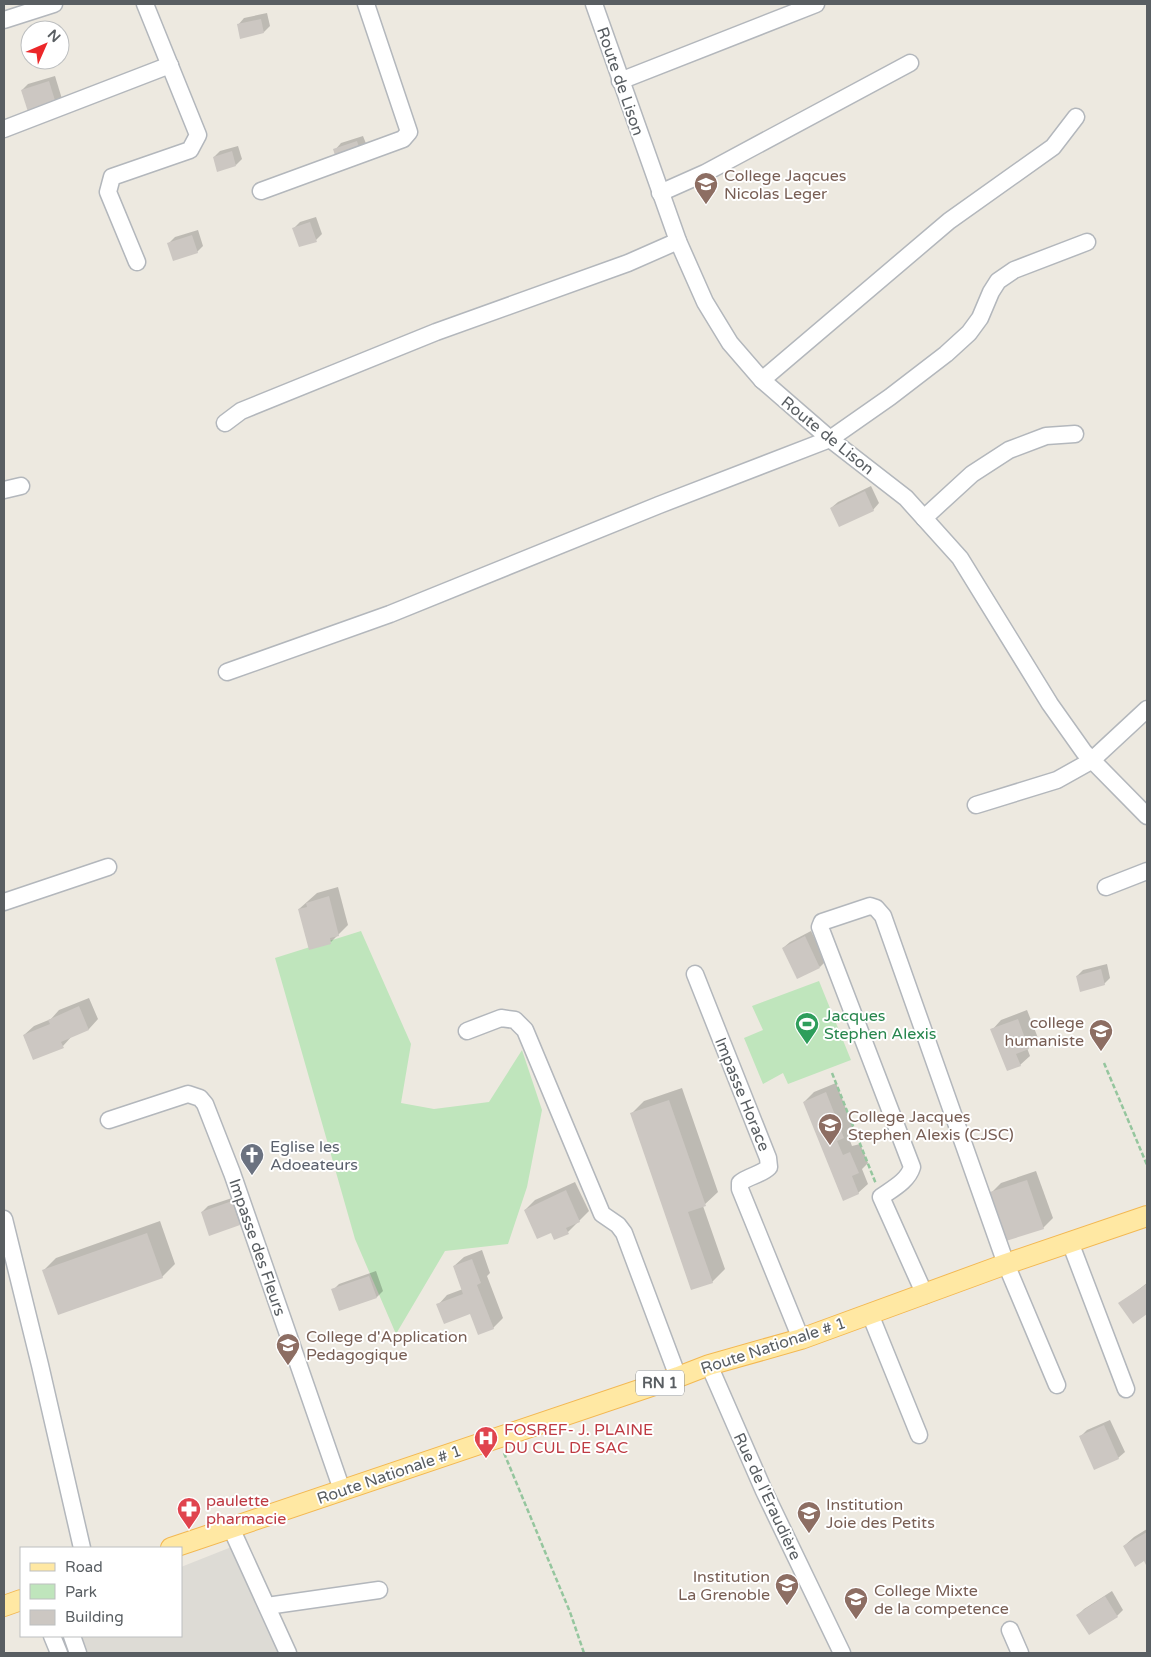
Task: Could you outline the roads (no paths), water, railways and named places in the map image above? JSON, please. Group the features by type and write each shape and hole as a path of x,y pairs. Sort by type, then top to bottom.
{"main road":[{"name":"Route Nationale # 1","path":"174,1547 709,1365 801,1339 1006,1264 1147,1216"},
{"path":"4,1606 20,1600"}],"street":[{"path":"4,20 54,4"},
{"path":"137,262 108,192 112,177 190,150 198,135 146,4"},
{"path":"261,191 403,139 409,132 366,4"},
{"name":"Route de Lison","path":"594,4 678,241 705,302 730,343 762,380 830,439 906,498 960,558 1050,704 1091,761 1147,816"},
{"path":"620,81 790,8 816,4"},
{"path":"660,193 705,173 910,63"},
{"path":"4,129 170,65"},
{"path":"762,380 949,221 1052,147 1076,117"},
{"path":"225,423 241,411 436,332 628,263 678,241"},
{"path":"227,672 390,614 830,439 890,397 946,354 969,333 980,318 998,281 1014,270 1087,242"},
{"path":"924,518 972,474 1008,450 1046,436 1075,434"},
{"path":"4,490 21,486"},
{"path":"976,805 1057,780 1091,761 1147,709"},
{"path":"4,902 108,867"},
{"path":"1106,887 1147,871"},
{"path":"925,1295 881,1197 906,1178 912,1167 820,927 822,922 870,906 876,908 883,916 1006,1264 1057,1385"},
{"name":"Impasse Horace","path":"695,974 768,1158 769,1167 765,1171 743,1180 740,1183 740,1188 801,1339"},
{"path":"467,1031 502,1018 515,1020 525,1030 602,1214 618,1225 624,1233 678,1377"},
{"name":"Impasse des Fleurs","path":"109,1120 188,1094 200,1098 205,1104 232,1174 342,1490"},
{"path":"4,1219 9,1260 40,1364 82,1547"},
{"path":"1070,1242 1126,1388"},
{"path":"870,1314 919,1435"},
{"name":"Rue de l'Eraudière","path":"709,1365 764,1491 842,1653"},
{"path":"231,1528 288,1653"},
{"path":"267,1606 379,1590"},
{"path":"1010,1630 1020,1653"},
{"path":"52,1637 59,1653"},
{"path":"72,1637 78,1653"}],"place":[{"name":"College Jaqcues Nicolas Leger","path":"706,205"},
{"name":"Jacques Stephen Alexis","path":"807,1045"},
{"name":"college humaniste","path":"1101,1052"},
{"name":"College Jacques Stephen Alexis (CJSC)","path":"830,1146"},
{"name":"Eglise les Adoeateurs","path":"252,1176"},
{"name":"College d'Application Pedagogique","path":"288,1366"},
{"name":"FOSREF- J. PLAINE DU CUL DE SAC","path":"486,1459"},
{"name":"paulette pharmacie","path":"189,1530"},
{"name":"Institution Joie des Petits","path":"809,1534"},
{"name":"Institution La Grenoble","path":"787,1606"},
{"name":"College Mixte de la competence","path":"856,1620"}]}
